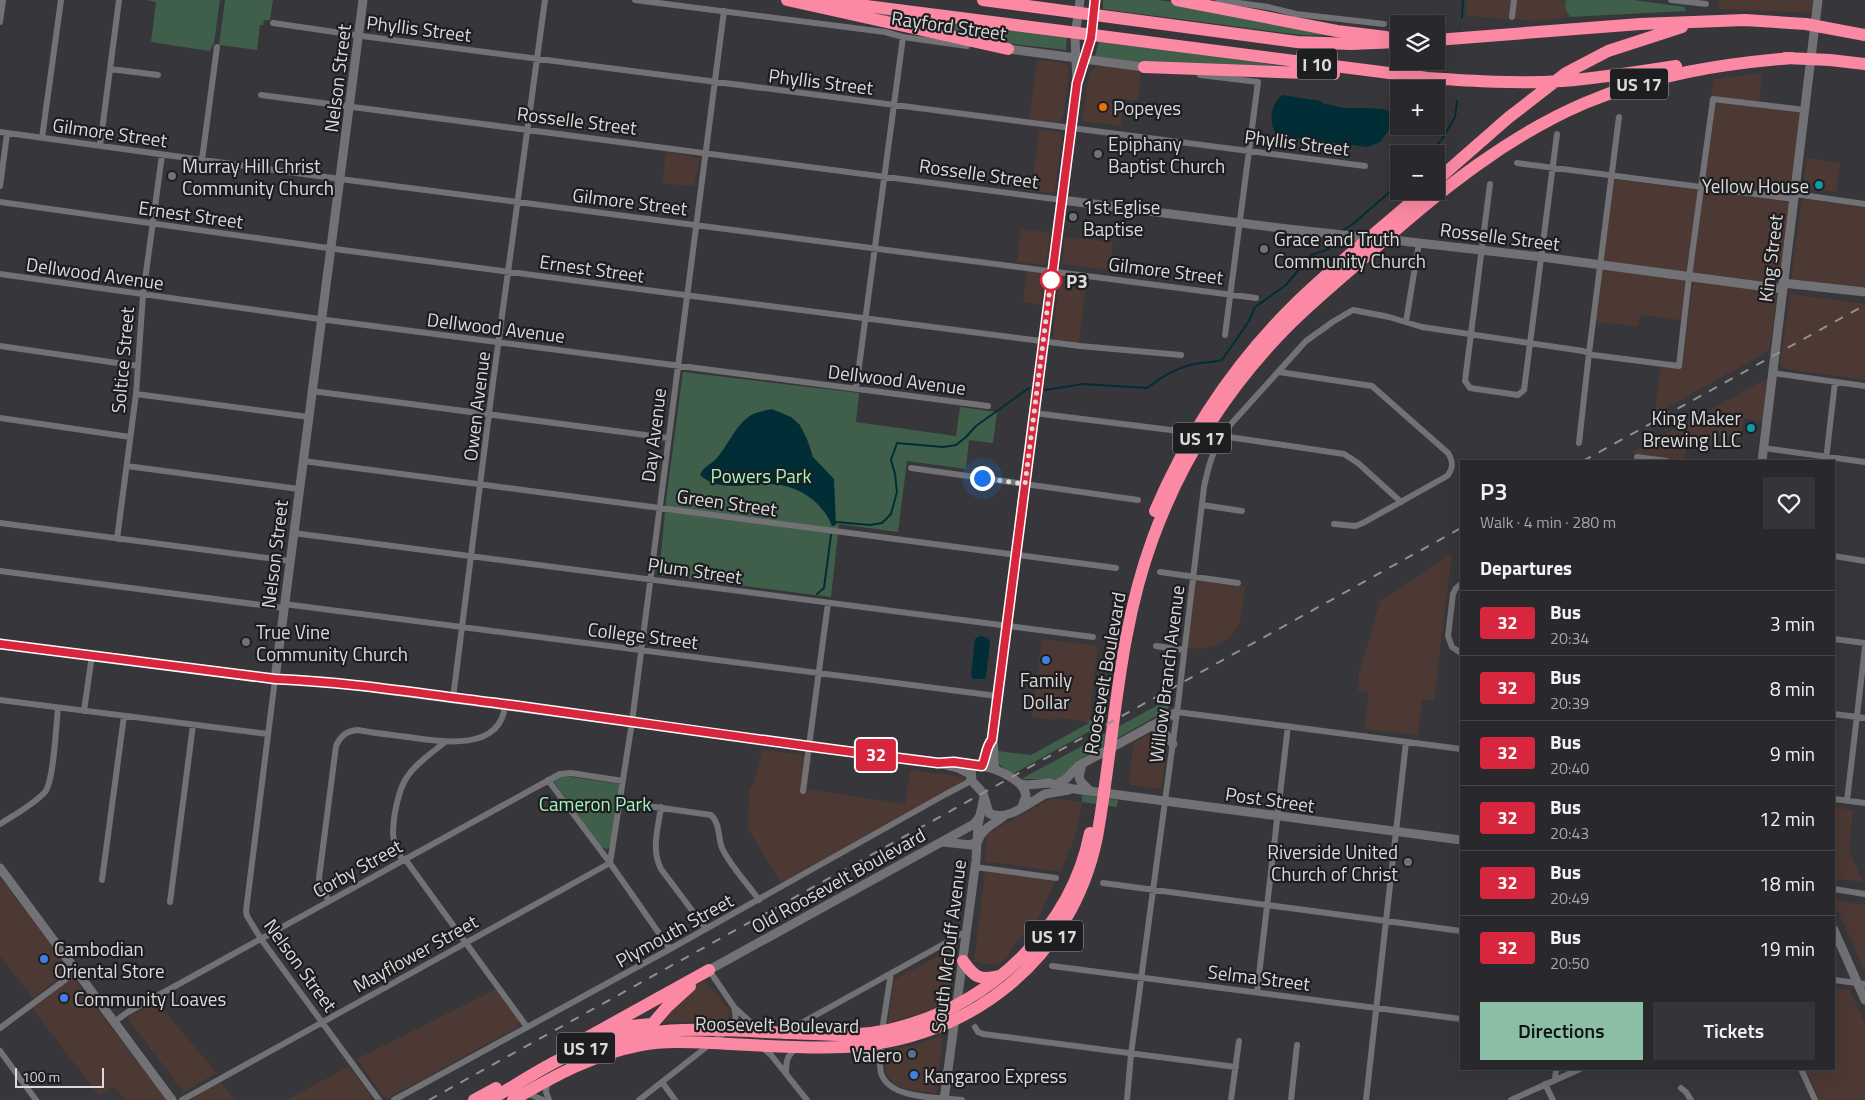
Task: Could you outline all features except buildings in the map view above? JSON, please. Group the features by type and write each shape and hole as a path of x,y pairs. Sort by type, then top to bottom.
{"highway":[{"path":"787,0 1008,50"},
{"name":"I 10","path":"820,0 1386,73 1480,82 1526,82 1589,78 1728,60 1792,58 1865,64"},
{"name":"I 10","path":"983,0 1061,12 1297,42 1351,44 1390,42"},
{"path":"1177,0 1337,31 1390,36"},
{"path":"1445,38 1640,24 1754,20 1806,24 1865,36"},
{"name":"US 17","path":"1445,172 1508,118 1566,73 1616,48 1646,37 1706,21"},
{"name":"Roosevelt Boulevard","path":"1112,703 1132,606 1144,566 1164,512 1196,448 1236,386 1269,346 1306,308 1448,188 1528,131 1584,103 1645,82 1687,71 1722,65 1792,58"},
{"path":"1144,67 1277,71 1356,76 1386,73"},
{"name":"Roosevelt Boulevard","path":"490,1100 567,1056 648,1028 881,1037 918,1034 956,1019 993,997 1021,975 1047,946 1072,911 1093,856 1112,703 1116,647 1131,580 1156,509 1180,458 1213,403 1256,347 1296,304 1414,200"},
{"name":"Roosevelt Boulevard","path":"513,1100 547,1080 592,1059 620,1050 658,1043 845,1047 881,1037 958,1005 1001,976 1019,959 1056,917 1075,879 1097,816"},
{"path":"963,961 970,972 980,978 987,980 1001,976"},
{"path":"620,1050 642,1037 680,994 709,970"},
{"path":"474,1100 709,970"},
{"path":"598,1031 616,1027 648,1028"}],"main road":[{"name":"Nelson Street","path":"275,679 363,0"},
{"path":"1077,83 1075,58 1076,29 1080,0"},
{"path":"996,770 993,763 994,745 992,740 1006,626 1077,83 1085,60 1093,23 1095,0"},
{"name":"King Street","path":"1762,460 1818,0"},
{"name":"Rayford Street","path":"1008,50 1144,67"},
{"name":"Rosselle Street","path":"1062,200 1240,223 1542,257 1689,277 1865,292"},
{"path":"0,644 275,679 318,681 453,698 938,763 958,768 971,779 983,793 986,806 991,814 1000,816 1007,814"},
{"path":"1057,784 1067,778 1082,764 1177,712"},
{"path":"1150,726 1163,731 1173,744"},
{"path":"971,779 972,768 980,766 987,756 988,744 992,740"},
{"path":"938,763 954,762 996,770 1020,784 1026,795 1022,807 987,826 981,833 978,841 971,845 939,842"},
{"path":"1082,764 1078,777 1091,791"},
{"name":"Post Street","path":"1020,784 1057,784 1074,789 1460,840"},
{"name":"Post Street","path":"1022,807 1045,794 1074,789"},
{"name":"South McDuff Avenue","path":"945,1099 975,867 978,841 977,832 984,797"},
{"name":"Old Roosevelt Boulevard","path":"709,970 974,824 980,816"},
{"path":"0,868 172,1100"},
{"path":"1835,932 1861,984 1865,1000"}],"street":[{"path":"0,22 3,0"},
{"path":"42,138 61,0"},
{"path":"100,146 119,0"},
{"name":"Owen Avenue","path":"453,698 526,130 545,0"},
{"name":"Rayford Street","path":"635,0 1008,50"},
{"path":"1218,0 1269,4 1296,14 1384,24"},
{"path":"1512,17 1514,0"},
{"path":"1671,0 1706,4"},
{"name":"Day Avenue","path":"610,863 632,722 724,11"},
{"name":"Phyllis Street","path":"274,23 359,36 1365,166"},
{"path":"856,389 902,37"},
{"path":"202,160 217,46"},
{"name":"Rayford Street","path":"1144,67 1258,82 1249,151"},
{"path":"110,69 158,75"},
{"name":"Rosselle Street","path":"261,95 1062,200"},
{"path":"1419,243 1406,322 1422,327 1583,351 1593,355 1679,366 1700,188 1713,99 1805,110"},
{"path":"1579,442 1619,117"},
{"name":"Gilmore Street","path":"0,132 340,179 1053,270 1256,298"},
{"path":"0,186 8,134"},
{"path":"1490,184 1465,381 1470,388 1518,395 1524,390 1557,134"},
{"path":"1225,335 1249,151"},
{"name":"Soltice Street","path":"117,538 136,394 143,295 162,155"},
{"path":"1517,163 1700,188 1865,204"},
{"name":"Ernest Street","path":"0,202 508,272 1043,342 1181,355"},
{"name":"Dellwood Avenue","path":"0,274 499,343 988,406"},
{"name":"Willow Branch Avenue","path":"1127,1100 1131,1054 1209,461 1222,436 1231,424 1315,334 1353,310 1406,322"},
{"path":"0,346 138,366"},
{"path":"1279,372 1372,386 1448,453 1452,459 1452,466 1447,476 1363,524 1355,526 1334,524"},
{"path":"1773,373 1865,386"},
{"path":"1826,459 1835,382"},
{"path":"312,391 668,438"},
{"path":"136,394 308,417"},
{"path":"1034,413 1179,431"},
{"path":"0,418 130,437"},
{"path":"1222,436 1344,454 1358,463 1401,502"},
{"path":"1763,448 1826,459 1865,462"},
{"path":"1637,458 1657,460"},
{"name":"Green Street","path":"303,461 1116,568"},
{"path":"127,466 299,488"},
{"path":"910,468 1138,500"},
{"path":"1202,505 1242,512"},
{"path":"0,523 290,561"},
{"name":"Plum Street","path":"293,533 1092,637"},
{"path":"1835,556 1865,560"},
{"name":"College Street","path":"0,571 463,626 997,696"},
{"path":"1160,572 1238,582"},
{"path":"1460,585 1453,594 1448,636 1449,643 1460,652"},
{"path":"803,791 828,603"},
{"path":"1835,639 1865,643"},
{"path":"1156,646 1184,650"},
{"path":"1846,801 1865,647"},
{"path":"84,711 92,655"},
{"name":"Nelson Street","path":"275,679 246,911 247,916 261,939 379,1100"},
{"path":"0,700 268,734"},
{"path":"329,901 320,885 319,878 336,746 339,739 344,734 358,730 445,742 473,739 498,727 503,718 505,705"},
{"path":"0,824 36,800 47,789 58,708"},
{"path":"1177,712 1460,750"},
{"path":"1835,714 1865,718"},
{"path":"102,880 124,716"},
{"path":"170,902 193,725"},
{"path":"1257,992 1288,726"},
{"path":"445,742 414,769 402,787 398,798 393,834 394,842 403,859 527,1027"},
{"path":"1366,1100 1406,742"},
{"name":"Corby Street","path":"114,1022 128,1012 403,859 560,774 571,773 623,781"},
{"name":"Plymouth Street","path":"394,1100 759,900 971,779"},
{"path":"548,780 610,863 670,949"},
{"path":"1835,799 1865,803"},
{"path":"620,802 705,814 714,818 720,842 726,854 759,900"},
{"path":"660,807 655,848 657,860 661,869 706,929"},
{"name":"Mayflower Street","path":"182,1100 610,863"},
{"path":"975,867 1056,878"},
{"path":"1103,883 1460,931"},
{"path":"1835,889 1865,894"},
{"path":"782,1033 795,1028 967,931"},
{"name":"Selma Street","path":"1052,966 1460,1019"},
{"path":"709,970 734,1007 761,1032"},
{"path":"0,1028 77,971"},
{"path":"891,973 881,1037 881,1074 889,1086 901,1093 962,1100"},
{"path":"1835,980 1861,984"},
{"path":"639,1100 728,1030 735,1023 737,1016 734,1007"},
{"path":"975,1027 982,1034 1236,1068"},
{"path":"1232,1100 1239,1041"},
{"path":"756,1045 765,1049 807,1100"},
{"path":"1291,1100 1297,1045"},
{"path":"786,1073 788,1056 800,1046"},
{"path":"0,1051 36,1100"},
{"path":"1555,1080 1556,1070"},
{"path":"1511,1100 1578,1070"},
{"path":"1801,1070 1815,1100"},
{"path":"547,1080 546,1091 549,1100"},
{"path":"662,1082 675,1100"},
{"path":"1546,1084 1553,1100"},
{"path":"1681,1088 1691,1100"},
{"path":"526,1092 543,1100"}],"shaded area":[{"path":"1467,0 1566,0 1565,8 1570,17 1536,21 1466,16"},
{"path":"1718,0 1814,0 1813,13 1720,9"},
{"path":"1037,60 1062,63 1069,69 1064,115 1057,123 1029,119"},
{"path":"1098,65 1141,71 1138,100 1124,99 1121,126 1082,121 1089,73"},
{"path":"1762,73 1759,102 1711,96 1714,79"},
{"path":"1718,101 1800,113 1789,195 1773,195 1705,186 1714,105"},
{"path":"1039,130 1060,132 1062,136 1055,190 1052,193 1031,191"},
{"path":"666,152 700,158 694,187 662,183"},
{"path":"1807,158 1840,163 1836,192 1803,187"},
{"path":"1617,180 1696,190 1698,192 1687,271 1684,273 1607,263 1604,259 1613,183"},
{"path":"1707,191 1787,202 1789,204 1779,282 1777,285 1695,274 1692,271 1702,194"},
{"path":"1802,199 1865,208 1865,287 1791,280"},
{"path":"1021,229 1050,233 1046,264 1017,262"},
{"path":"1065,237 1113,242 1110,270 1062,264"},
{"path":"1606,269 1684,279 1681,320 1640,315 1638,326 1596,322 1602,271"},
{"path":"1027,270 1045,274 1041,305 1023,302"},
{"path":"1063,275 1087,279 1079,343 1057,340 1053,337 1060,277"},
{"path":"1696,282 1773,291 1777,295 1769,351 1655,414 1660,367 1681,369 1692,286"},
{"path":"1790,294 1865,304 1865,380 1786,369 1783,367 1780,363"},
{"path":"1768,378 1763,422 1744,419 1741,439 1718,436 1717,442 1687,438 1684,460 1631,453"},
{"path":"1452,553 1434,700 1422,700 1418,735 1364,729 1369,692 1358,691 1359,673 1380,601"},
{"path":"1196,579 1245,586 1240,623 1232,635 1217,645 1202,649 1187,648"},
{"path":"1042,639 1098,646 1089,723 1077,720 1032,717"},
{"path":"1153,732 1158,733 1164,739 1167,747 1161,789 1129,785 1133,743"},
{"path":"762,750 798,754 812,758 807,789 905,804 910,770 964,777 964,781 781,883 748,829 749,786 753,787"},
{"path":"1051,798 1082,802 1076,833 1061,872 985,861 987,834"},
{"path":"1835,807 1853,810 1849,850 1863,882 1835,879"},
{"path":"985,872 1055,881 1039,917 1009,951 1007,958 997,965 974,962"},
{"path":"0,877 70,969 33,998 0,956"},
{"path":"1835,900 1865,905 1865,972 1835,904"},
{"path":"955,947 948,1002 888,1023 894,980"},
{"path":"73,978 167,1100 125,1100 114,1087 99,1096 32,1008"},
{"path":"704,981 729,1009 728,1023 659,1021 689,990"},
{"path":"1835,988 1850,990 1865,1024 1865,1100 1820,1100 1805,1070 1835,1070"},
{"path":"496,989 518,1018 519,1024 516,1028 388,1098 383,1096 357,1059"},
{"path":"157,1001 216,1073 184,1092 127,1018"},
{"path":"939,1036 943,1038 936,1093 903,1088 892,1083 886,1072 886,1051 914,1045"},
{"path":"349,1066 374,1100 287,1100"},
{"path":"221,1082 235,1100 190,1100"}],"green space":[{"path":"147,0 220,0 214,43 210,51 151,42 156,2"},
{"path":"225,0 273,0 270,20 264,20 263,25 260,25 257,50 219,45"},
{"path":"1103,0 1158,0 1190,4 1353,36 1300,35 1103,9"},
{"path":"1566,0 1633,0 1685,7 1686,11 1570,17 1565,8"},
{"path":"855,9 1067,35 1066,50 1004,43"},
{"path":"1099,40 1283,66 1141,62 1095,56"},
{"name":"Powers Park","path":"683,372 859,393 856,422 956,436 960,407 997,412 993,443 969,440 966,469 907,461 898,532 839,524 831,597 659,575 666,501"},
{"path":"1173,697 1172,705 1170,704 1167,710 1073,764 1067,773 1059,779 1021,779"},
{"path":"1089,720 1099,723 1099,726 1011,775 997,762 998,751 1031,755 1089,723"},
{"name":"Cameron Park","path":"565,776 620,784 610,847 607,849 601,847 554,782 555,779"},
{"path":"1082,795 1118,800 1117,807 1082,802"}],"water":[{"path":"1282,95 1321,101 1322,103 1343,108 1383,109 1390,112 1390,129 1380,142 1368,147 1281,136 1275,132 1272,123 1272,112"},
{"path":"772,409 791,417 800,425 813,457 834,479 836,525 832,526 828,517 816,502 800,491 771,484 734,486 716,484 700,475 720,454 747,418 753,414"},
{"path":"980,636 988,638 990,643 986,676 985,679 973,679 971,676 975,639"}],"waterway":[{"path":"1462,17 1463,0"},
{"path":"1437,145 1455,117 1457,101"},
{"path":"1342,231 1390,192"},
{"path":"1045,390 1083,384 1147,388 1162,377 1178,369 1194,364 1222,360 1249,321 1255,307 1286,285 1311,255 1329,249 1333,242"},
{"path":"836,522 870,525 882,523 891,514 897,492 891,460 897,443 943,447 956,445 976,426 1029,388"},
{"path":"817,594 824,588 831,535"}],"railway":[{"path":"1585,460 1865,305"},
{"path":"429,1100 1460,529"}],"bus line":[{"name":"32","path":"0,644 275,679 318,681 615,719 679,730 826,749 938,763 954,762 982,766 987,756 988,744 992,740 1077,83 1091,38 1095,0"}],"place":[{"name":"Popeyes","path":"1103,107"},
{"name":"Epiphany Baptist Church","path":"1098,154"},
{"name":"Murray Hill Christ Community Church","path":"172,176"},
{"name":"Yellow House","path":"1819,185"},
{"name":"1st Eglise Baptise","path":"1073,217"},
{"name":"Grace and Truth Community Church","path":"1264,249"},
{"name":"P3","path":"1051,280"},
{"name":"King Maker Brewing LLC","path":"1751,428"},
{"name":"True Vine Community Church","path":"246,642"},
{"name":"Family Dollar","path":"1046,660"},
{"name":"Riverside United Church of Christ","path":"1408,862"},
{"name":"Cambodian Oriental Store","path":"44,959"},
{"name":"Community Loaves","path":"64,998"},
{"name":"Valero","path":"912,1054"},
{"name":"Kangaroo Express","path":"914,1075"}],"route":[{"path":"982,478 1025,484 1051,280"}]}
